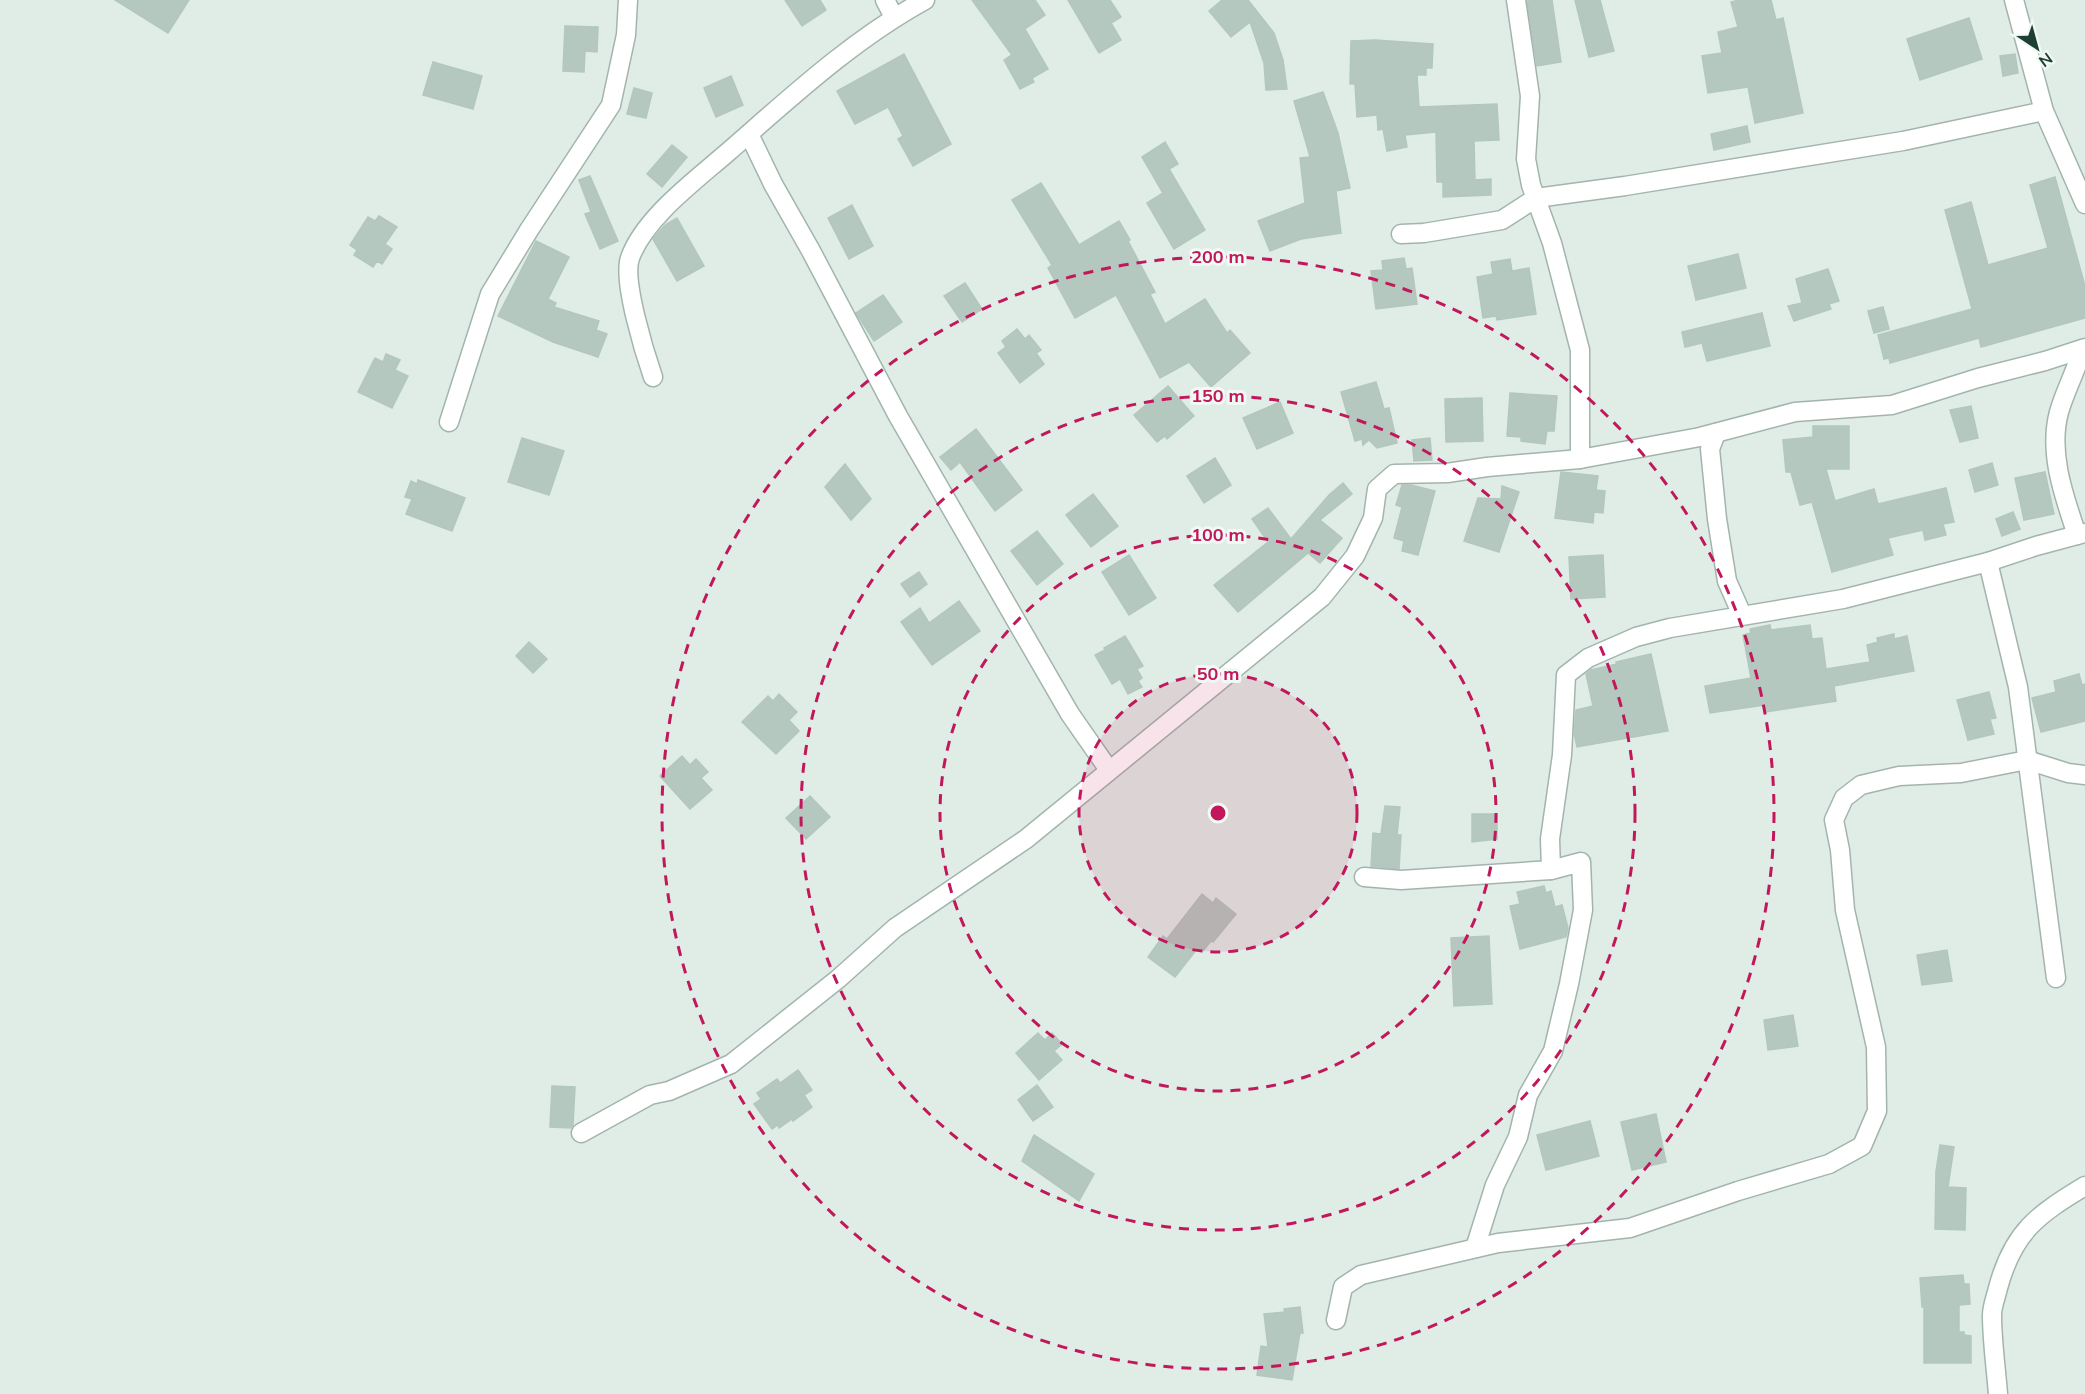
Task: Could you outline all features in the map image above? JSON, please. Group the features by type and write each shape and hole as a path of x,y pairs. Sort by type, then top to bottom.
{"street":[{"path":"449,422 490,294 611,105 626,35 628,0"},
{"path":"885,0 894,17"},
{"path":"654,377 632,300 629,260 645,228 801,88 894,17 925,0"},
{"path":"1516,0 1530,96 1526,159 1536,198 1552,243 1580,350 1580,459"},
{"path":"2014,0 2044,111 2085,204"},
{"path":"1401,234 1424,233 1502,220 1536,198 1903,141 2044,111"},
{"path":"749,134 773,184 811,250 898,416 1070,714 1109,770"},
{"path":"580,1133 650,1095 669,1091 731,1064 838,980 895,927 1026,838 1322,597 1355,556 1373,518 1377,489 1394,474 1447,473 1487,466 1580,459 1716,433 1795,412 1892,405 2083,349"},
{"path":"1551,870 1550,839 1562,755 1566,675 1588,658 1636,637 1670,628 1843,599 2081,534 2066,501 2054,450 2059,412 2083,349"},
{"path":"1716,433 1710,449 1717,519 1727,581 1742,615"},
{"path":"1988,561 2018,687 2056,978"},
{"path":"1336,1320 1343,1287 1361,1275 1498,1243 1630,1228 1738,1191 1830,1164 1862,1146 1877,1111 1875,1047 1845,910 1840,850 1834,820 1844,798 1861,785 1899,776 1961,773 2027,759 2068,773 2085,775"},
{"path":"1364,877 1401,880 1551,870 1581,862 1583,909 1569,984 1553,1051 1528,1095 1518,1137 1496,1185 1475,1248"},
{"path":"1998,1394 1991,1312 2012,1250 2029,1226 2042,1214 2085,1186"}],"building":[{"path":"115,0 189,0 168,33"},
{"path":"785,0 820,0 826,10 802,26"},
{"path":"972,0 1035,0 1045,15 1025,29 1048,69 1032,78 1034,82 1020,89 1004,60 1012,55"},
{"path":"1068,0 1110,0 1121,17 1111,23 1121,40 1099,53"},
{"path":"1222,0 1248,0 1274,33 1283,60 1287,89 1266,90 1264,63 1250,22 1231,37 1209,11"},
{"path":"1552,0 1561,62 1537,66 1527,1"},
{"path":"1575,0 1600,0 1614,51 1589,57"},
{"path":"1771,0 1776,20 1783,18 1803,113 1755,123 1748,87 1708,93 1702,56 1722,53 1718,32 1738,27 1731,2"},
{"path":"1969,18 1982,59 1920,80 1907,39"},
{"path":"565,26 598,27 597,52 585,51 584,72 563,71"},
{"path":"1375,40 1433,44 1432,68 1426,68 1426,75 1417,75 1419,107 1497,104 1499,140 1474,141 1475,180 1491,179 1491,195 1443,197 1443,182 1437,182 1436,132 1405,135 1407,147 1387,151 1383,129 1378,130 1377,115 1357,117 1355,84 1350,84 1351,41"},
{"path":"904,54 951,144 913,166 898,139 903,136 888,107 855,124 837,91"},
{"path":"2015,54 2018,73 2003,76 2000,56"},
{"path":"433,62 482,76 473,109 423,95"},
{"path":"731,76 743,105 716,117 704,88"},
{"path":"634,88 652,93 646,118 627,114"},
{"path":"1323,92 1338,133 1350,188 1336,191 1341,233 1301,239 1270,251 1258,221 1305,203 1300,158 1310,157 1294,101"},
{"path":"1747,126 1750,142 1714,150 1711,134"},
{"path":"1165,142 1178,164 1169,169 1205,230 1174,249 1147,203 1163,193 1142,157"},
{"path":"672,145 687,157 662,187 647,174"},
{"path":"590,176 618,241 600,249 585,214 591,212 579,180"},
{"path":"2055,177 2085,286 2085,318 1981,347 1979,338 1890,363 1889,358 1884,359 1878,335 1972,309 1945,210 1971,202 1988,265 2048,248 2030,185"},
{"path":"1041,183 1079,245 1119,221 1155,292 1150,294 1165,324 1205,299 1227,333 1230,330 1250,353 1211,387 1189,362 1160,378 1116,295 1075,318 1048,268 1052,265 1012,200"},
{"path":"852,205 873,246 849,259 828,218"},
{"path":"379,216 397,227 385,244 392,249 382,264 377,261 373,267 354,255 357,250 350,245 368,217 375,221"},
{"path":"677,218 704,266 677,281 653,239 665,225"},
{"path":"536,241 569,257 548,299 556,303 554,307 599,321 596,330 607,334 598,357 553,342 498,316"},
{"path":"1738,254 1746,288 1696,300 1688,266"},
{"path":"1404,258 1406,269 1412,268 1417,304 1376,309 1371,271 1383,270 1382,261"},
{"path":"1510,259 1512,271 1529,268 1536,314 1497,320 1496,316 1483,318 1477,277 1493,274 1491,262"},
{"path":"1828,269 1839,301 1829,304 1831,309 1794,321 1788,306 1802,303 1796,279"},
{"path":"965,283 982,309 962,322 944,296"},
{"path":"883,295 902,322 874,341 856,313"},
{"path":"1883,307 1889,329 1874,333 1868,311"},
{"path":"1762,313 1770,346 1707,361 1702,343 1685,347 1682,332"},
{"path":"1017,329 1025,339 1029,335 1041,350 1036,353 1044,364 1020,383 998,353 1006,347 1002,341"},
{"path":"386,354 400,360 395,370 408,376 392,408 358,392 375,358 383,362"},
{"path":"1376,382 1384,409 1389,408 1397,443 1377,448 1369,440 1363,445 1362,439 1355,441 1341,392"},
{"path":"1168,386 1194,416 1167,439 1165,436 1157,442 1134,415"},
{"path":"1510,393 1557,396 1554,431 1547,431 1545,444 1521,441 1521,437 1507,436"},
{"path":"1482,398 1483,441 1446,442 1445,399"},
{"path":"1280,402 1293,433 1257,449 1243,418"},
{"path":"1971,406 1978,438 1960,442 1950,410"},
{"path":"1813,426 1849,426 1849,469 1826,469 1835,501 1874,489 1878,504 1946,488 1954,522 1943,524 1946,535 1925,540 1923,530 1888,538 1893,555 1832,572 1812,502 1800,505 1791,472 1786,472 1783,440 1813,437"},
{"path":"976,429 1022,490 995,511 960,462 951,470 940,457"},
{"path":"522,438 564,451 549,495 508,482"},
{"path":"1430,438 1432,460 1414,461 1412,440"},
{"path":"1215,458 1231,485 1204,503 1187,476"},
{"path":"1992,463 1998,485 1975,492 1969,470"},
{"path":"845,464 871,499 851,520 825,487"},
{"path":"1561,472 1598,476 1596,490 1605,491 1603,513 1594,512 1593,523 1555,518"},
{"path":"2045,472 2054,514 2024,520 2015,478"},
{"path":"418,480 465,498 452,531 406,514 412,499 405,497 411,481 417,484"},
{"path":"1343,483 1352,494 1320,520 1342,538 1320,563 1308,553 1238,612 1214,585 1268,542 1252,519 1268,508 1291,539 1329,495"},
{"path":"1402,485 1435,491 1418,555 1402,551 1404,541 1394,538 1402,507 1396,505"},
{"path":"1502,486 1519,492 1499,552 1464,541 1478,498 1501,499"},
{"path":"1093,494 1118,526 1091,547 1066,515"},
{"path":"2013,512 2020,529 2002,536 1996,519"},
{"path":"1037,531 1063,564 1037,585 1011,551"},
{"path":"1129,555 1156,598 1129,615 1102,572"},
{"path":"1603,555 1605,597 1571,599 1569,557"},
{"path":"919,572 927,584 910,597 901,584"},
{"path":"959,601 980,631 932,665 901,622 920,608 929,623"},
{"path":"1770,625 1771,630 1810,625 1812,639 1822,638 1826,669 1870,662 1867,645 1878,642 1877,638 1894,634 1894,639 1907,636 1914,671 1834,686 1836,701 1766,712 1765,705 1710,713 1705,686 1751,678 1743,635 1751,633 1750,629"},
{"path":"1125,636 1143,666 1137,669 1142,678 1138,681 1142,687 1128,694 1120,679 1112,684 1095,655"},
{"path":"529,642 547,659 533,673 516,656"},
{"path":"1651,654 1668,731 1577,747 1574,733 1576,710 1593,706 1586,674 1591,670 1617,664 1616,662"},
{"path":"2079,674 2082,685 2085,684 2085,721 2041,732 2032,698 2056,692 2054,681"},
{"path":"1989,692 1996,718 1990,719 1994,734 1968,740 1957,700"},
{"path":"779,694 797,712 789,720 799,731 776,754 742,722 768,696 773,701"},
{"path":"682,756 690,765 696,759 708,772 701,778 712,790 690,809 660,776"},
{"path":"810,796 830,817 806,839 786,818"},
{"path":"1385,806 1400,807 1397,835 1401,835 1399,869 1371,866 1373,833 1381,834"},
{"path":"1472,814 1497,814 1497,839 1472,842"},
{"path":"1544,886 1546,893 1551,891 1555,907 1562,905 1568,928 1566,937 1520,949 1510,906 1520,904 1517,892"},
{"path":"1202,894 1213,903 1216,898 1236,914 1202,952 1197,949 1175,977 1148,957 1163,936 1167,939"},
{"path":"1489,936 1492,1004 1454,1006 1451,938"},
{"path":"1947,950 1952,981 1922,985 1917,955"},
{"path":"1793,1015 1798,1046 1768,1050 1764,1020"},
{"path":"1038,1033 1045,1040 1052,1033 1062,1044 1054,1051 1062,1060 1039,1080 1016,1053"},
{"path":"798,1070 812,1090 804,1095 812,1107 793,1121 792,1119 779,1128 778,1125 772,1129 754,1104 761,1099 757,1093 777,1079 780,1083"},
{"path":"1037,1085 1053,1107 1033,1121 1018,1100"},
{"path":"552,1086 575,1087 571,1128 550,1127"},
{"path":"1656,1114 1666,1162 1632,1170 1621,1122"},
{"path":"1590,1121 1599,1156 1546,1170 1537,1135"},
{"path":"1034,1135 1094,1174 1079,1201 1022,1161"},
{"path":"1940,1145 1954,1147 1948,1187 1966,1188 1965,1230 1935,1229 1936,1171"},
{"path":"1963,1275 1964,1284 1969,1284 1970,1304 1959,1305 1959,1332 1971,1336 1971,1363 1924,1363 1924,1307 1922,1307 1920,1278"},
{"path":"1300,1307 1303,1333 1300,1333 1292,1380 1257,1375 1261,1346 1268,1347 1264,1314 1285,1312 1284,1309"}]}
